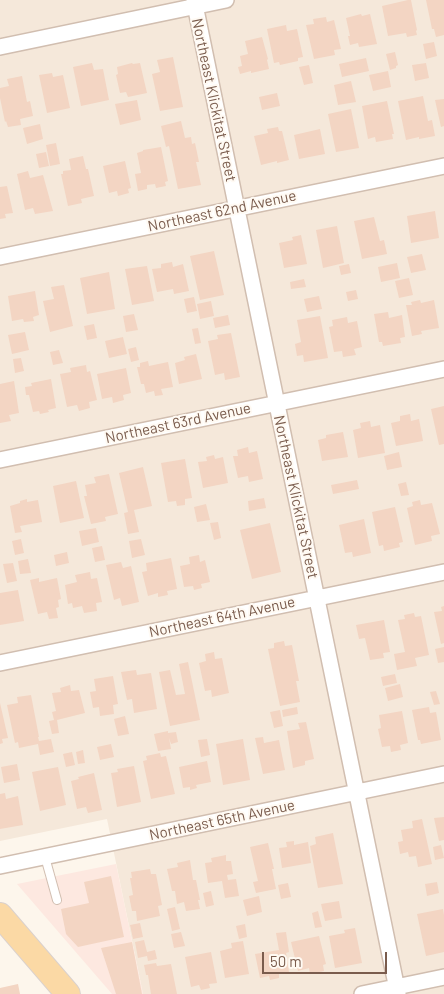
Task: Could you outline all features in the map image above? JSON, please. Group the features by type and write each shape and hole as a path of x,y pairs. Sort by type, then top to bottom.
{"main road":[{"path":"0,915 68,994"}],"street":[{"path":"0,47 194,3 226,0"},
{"name":"Northeast Klickitat Street","path":"194,3 398,991"},
{"name":"Northeast 62nd Avenue","path":"0,257 444,166"},
{"name":"Northeast 63rd Avenue","path":"0,460 444,369"},
{"name":"Northeast 64th Avenue","path":"0,662 444,572"},
{"name":"Northeast 65th Avenue","path":"0,866 444,774"},
{"path":"362,994 398,991 444,977"}],"lane":[{"path":"45,857 57,900"}],"shaded area":[{"path":"0,0 444,0 444,994 143,994 107,819 0,841"},
{"path":"116,864 143,994 112,994 17,884"}],"building":[{"path":"411,0 417,35 407,37 406,33 388,36 382,6"},
{"path":"426,0 444,0 444,35 436,37 434,29 432,29"},
{"path":"361,14 362,16 370,14 377,44 359,47 358,43 350,45 346,18"},
{"path":"326,17 327,22 334,20 341,49 334,50 335,55 314,59 306,25 314,24 313,19"},
{"path":"286,25 287,31 297,29 303,57 298,58 298,61 280,65 279,62 274,63 267,29"},
{"path":"262,37 269,69 240,74 238,67 242,66 240,56 248,54 245,41"},
{"path":"434,42 437,56 426,59 423,44"},
{"path":"395,52 398,65 390,70 386,54"},
{"path":"173,57 183,107 160,111 152,74 160,72 157,60"},
{"path":"366,58 369,71 342,77 339,64"},
{"path":"92,63 94,70 103,69 109,100 81,106 73,67"},
{"path":"140,63 147,93 128,97 126,92 120,93 116,75 118,74 117,67"},
{"path":"426,63 429,78 415,81 412,65"},
{"path":"309,65 313,83 304,85 299,67"},
{"path":"388,71 391,87 373,91 369,75"},
{"path":"52,73 53,77 63,75 70,108 47,113 39,75"},
{"path":"22,76 27,102 30,101 33,116 20,119 21,125 8,127 5,122 0,98 0,88 9,86 7,79"},
{"path":"351,81 356,102 338,105 334,85"},
{"path":"277,93 280,106 262,110 259,97"},
{"path":"423,96 428,121 432,120 435,136 406,140 398,101"},
{"path":"444,99 444,126 441,127 435,100"},
{"path":"137,100 141,120 120,125 115,104"},
{"path":"387,101 394,134 392,134 393,139 376,142 375,137 368,139 362,106"},
{"path":"351,109 359,148 336,152 328,114"},
{"path":"181,121 185,138 191,137 192,144 195,143 199,162 196,162 201,185 178,189 169,146 166,147 161,126"},
{"path":"40,124 43,139 27,144 23,128"},
{"path":"278,127 279,131 282,131 289,160 261,165 254,136 268,133 267,129"},
{"path":"320,129 325,154 299,159 294,135"},
{"path":"56,143 60,164 50,166 46,145"},
{"path":"161,147 168,181 165,182 166,186 156,188 155,184 147,185 147,189 138,191 135,174 141,173 137,153"},
{"path":"46,152 49,166 39,168 36,154"},
{"path":"83,156 94,196 81,199 82,203 68,206 61,174 63,174 63,171 71,170 69,159"},
{"path":"125,161 131,188 128,189 129,193 118,196 117,191 109,193 103,166"},
{"path":"28,171 30,178 43,175 53,211 35,214 33,208 25,210 17,174"},
{"path":"7,186 13,213 5,214 6,218 0,219 0,187"},
{"path":"435,211 439,238 411,243 407,216"},
{"path":"374,217 380,241 384,240 387,254 362,259 354,221"},
{"path":"337,226 344,263 323,268 316,230"},
{"path":"301,235 307,264 284,268 279,243 293,240 292,237"},
{"path":"214,251 224,295 200,300 190,256"},
{"path":"422,254 426,270 411,273 407,257"},
{"path":"172,262 173,267 183,264 189,291 174,294 173,289 157,292 152,269 161,268 161,264"},
{"path":"397,263 400,278 381,282 378,267"},
{"path":"349,264 351,273 341,275 339,266"},
{"path":"147,266 154,301 132,305 125,269"},
{"path":"109,272 115,309 87,314 80,278"},
{"path":"409,278 413,295 399,298 395,281"},
{"path":"304,279 306,287 291,289 290,282"},
{"path":"64,285 73,326 50,332 43,301 54,299 51,287"},
{"path":"356,290 358,299 348,301 346,292"},
{"path":"35,291 39,315 33,317 34,321 24,322 23,319 12,321 8,296"},
{"path":"319,296 322,309 307,312 304,299"},
{"path":"194,297 197,311 187,313 184,299"},
{"path":"420,300 421,303 434,300 439,328 421,331 422,334 412,336 406,305 412,305 411,302"},
{"path":"211,301 214,316 200,319 197,304"},
{"path":"388,312 389,318 402,315 405,337 400,338 401,343 383,346 382,342 379,342 374,314"},
{"path":"134,314 138,330 126,332 123,316"},
{"path":"228,315 230,325 215,328 213,318"},
{"path":"320,316 328,358 304,362 303,355 297,356 295,344 301,342 297,320"},
{"path":"347,317 348,323 357,321 362,347 354,349 356,355 343,357 342,351 334,352 329,327 333,326 332,320"},
{"path":"94,324 97,338 87,340 84,326"},
{"path":"198,328 201,343 195,344 192,329"},
{"path":"25,332 29,350 12,354 8,335"},
{"path":"231,333 240,377 225,380 224,373 215,375 208,341 218,339 217,335"},
{"path":"123,337 127,354 109,358 105,341"},
{"path":"136,347 139,360 131,362 128,349"},
{"path":"59,350 63,363 53,365 50,352"},
{"path":"196,354 202,379 179,384 175,363 185,360 184,357"},
{"path":"21,358 24,371 15,373 13,359"},
{"path":"148,361 149,366 168,362 173,387 161,389 163,395 155,396 154,391 146,393 144,384 141,384 137,367 140,367 140,363"},
{"path":"86,365 87,372 90,371 97,400 89,402 90,408 79,411 77,405 67,407 60,374 71,372 70,368"},
{"path":"126,368 131,393 123,395 124,400 113,403 112,397 102,399 97,374"},
{"path":"51,379 56,408 40,414 39,411 33,412 25,387 32,386 31,383"},
{"path":"14,381 19,413 9,415 11,421 0,423 0,384"},
{"path":"444,406 444,444 439,445 431,409"},
{"path":"410,414 411,421 419,419 423,441 396,446 391,423 400,421 400,416"},
{"path":"370,421 371,427 380,425 385,453 358,458 353,430 361,428 360,423"},
{"path":"343,432 348,457 322,461 318,440 326,438 326,435"},
{"path":"248,447 249,453 257,451 263,479 249,482 248,476 238,478 233,456 238,456 237,450"},
{"path":"399,452 402,467 387,470 384,456"},
{"path":"214,455 215,459 223,457 228,483 203,488 198,462 207,461 206,457"},
{"path":"185,459 192,498 185,499 185,505 177,506 176,501 168,502 161,463"},
{"path":"143,467 152,506 134,510 139,532 128,534 124,513 128,512 119,473"},
{"path":"109,474 118,514 105,517 106,521 91,524 84,496 87,496 85,485 96,483 94,477"},
{"path":"357,480 359,489 333,494 331,485"},
{"path":"76,481 84,518 60,523 53,486"},
{"path":"406,482 409,495 401,496 398,484"},
{"path":"264,498 266,508 249,511 248,501"},
{"path":"27,499 27,502 38,500 42,522 20,526 22,532 15,533 10,506"},
{"path":"420,500 421,505 432,503 440,534 431,536 432,541 415,545 407,508 413,506 412,502"},
{"path":"206,504 210,520 197,522 194,507"},
{"path":"395,507 403,542 399,543 400,547 384,551 383,545 379,546 372,512"},
{"path":"364,519 371,553 353,557 352,552 345,553 339,525"},
{"path":"218,522 221,538 214,540 210,523"},
{"path":"270,523 281,572 252,579 240,530"},
{"path":"96,528 99,542 82,546 79,531"},
{"path":"21,539 24,553 15,555 12,541"},
{"path":"141,539 145,555 132,558 129,541"},
{"path":"102,546 105,560 95,562 92,548"},
{"path":"67,552 69,563 56,566 54,555"},
{"path":"199,555 200,562 205,560 210,582 201,584 202,588 194,590 193,586 184,587 180,566 190,564 189,557"},
{"path":"171,558 177,589 167,591 168,595 158,597 158,593 148,596 142,572 147,571 146,563"},
{"path":"28,559 31,573 20,574 18,561"},
{"path":"121,562 123,568 131,566 139,602 122,606 120,598 114,600 106,565"},
{"path":"13,563 17,581 7,583 3,564"},
{"path":"90,572 91,579 97,578 102,602 96,603 97,611 84,613 82,606 73,608 72,603 68,604 65,585 77,582 75,575"},
{"path":"39,578 39,582 57,578 61,599 58,600 59,607 56,608 58,618 49,619 47,612 38,614 30,580"},
{"path":"18,590 24,621 0,625 0,593"},
{"path":"444,606 444,643 441,644 434,612 442,611 441,607"},
{"path":"414,613 415,617 421,616 429,655 415,658 417,666 397,670 394,654 405,652 398,620 405,619 404,615"},
{"path":"384,620 390,652 383,653 384,658 370,660 365,638 359,639 356,625"},
{"path":"284,641 285,646 292,645 299,681 296,681 300,702 280,706 268,649 274,648 274,643"},
{"path":"444,647 444,662 438,663 435,649"},
{"path":"214,652 215,659 222,658 229,693 212,697 211,690 205,691 199,663 206,661 205,654"},
{"path":"188,662 200,720 170,726 159,672 170,670 176,695 185,694 179,664"},
{"path":"136,670 137,675 151,673 157,709 134,713 132,699 127,700 121,672"},
{"path":"395,674 397,683 383,686 381,677"},
{"path":"113,676 118,704 113,705 114,714 100,716 99,707 93,708 90,692 96,691 94,679"},
{"path":"400,684 403,697 388,701 385,688"},
{"path":"70,685 71,691 79,690 85,713 57,720 59,733 52,734 49,721 54,720 52,712 56,711 52,693 61,692 60,688"},
{"path":"436,691 440,704 434,705 430,692"},
{"path":"31,695 39,741 51,739 54,752 40,755 38,744 19,748 18,742 15,743 7,705 18,703 17,697"},
{"path":"0,703 8,738 2,739 3,743 0,744"},
{"path":"297,707 298,714 283,717 282,710"},
{"path":"429,707 430,713 436,712 441,740 421,744 420,740 418,740 412,710"},
{"path":"280,710 283,726 274,728 270,712"},
{"path":"402,711 408,743 400,745 401,750 391,752 390,746 382,747 378,729 381,728 379,715"},
{"path":"125,716 129,734 118,736 114,719"},
{"path":"306,722 314,759 305,761 305,765 293,768 287,731 300,729 298,723"},
{"path":"168,731 168,733 176,732 178,742 171,744 169,738 171,749 158,751 154,734"},
{"path":"263,737 264,743 279,740 285,770 263,774 255,738"},
{"path":"207,739 210,755 201,757 198,740"},
{"path":"243,739 250,780 223,785 216,744"},
{"path":"111,744 114,757 100,760 97,747"},
{"path":"83,750 85,763 78,764 76,752"},
{"path":"72,752 75,765 66,767 63,754"},
{"path":"160,753 161,757 166,756 175,794 151,799 143,761 147,760 146,756"},
{"path":"207,761 211,782 196,785 197,788 190,790 190,787 183,788 179,767"},
{"path":"17,764 20,780 4,783 1,767"},
{"path":"134,766 141,802 117,807 111,773 118,772 117,769"},
{"path":"58,767 66,805 40,811 32,772"},
{"path":"94,773 102,810 88,813 86,807 77,809 71,781"},
{"path":"5,793 6,799 18,796 23,825 0,829 0,794"},
{"path":"444,817 444,840 439,841 434,818"},
{"path":"422,819 432,864 418,867 416,856 409,857 408,852 400,854 398,842 403,841 401,830 413,828 412,821"},
{"path":"333,833 343,884 318,888 310,846 316,844 315,837"},
{"path":"294,841 294,845 308,842 311,863 282,868 279,848 287,847 286,842"},
{"path":"268,843 276,889 256,893 253,882 258,881 250,847"},
{"path":"441,845 444,858 435,860 433,847"},
{"path":"226,855 226,861 231,861 233,874 227,875 228,880 236,879 239,896 225,898 222,881 208,883 205,863 212,862 211,858"},
{"path":"190,860 193,880 196,880 200,909 186,911 184,902 177,904 175,891 172,891 167,869 178,867 177,863"},
{"path":"150,869 151,874 156,874 162,905 158,906 160,916 137,921 136,911 132,911 129,896 133,895 130,878 132,878 131,872"},
{"path":"111,876 124,937 78,947 66,934 61,909 89,903 84,882"},
{"path":"437,882 439,893 427,896 425,884"},
{"path":"288,883 291,897 281,899 278,885"},
{"path":"211,891 214,905 206,907 203,893"},
{"path":"259,896 262,912 247,916 243,900"},
{"path":"339,901 342,918 325,921 321,904"},
{"path":"175,907 180,929 172,931 167,909"},
{"path":"443,909 444,952 426,956 417,914"},
{"path":"318,911 322,927 315,928 312,913"},
{"path":"140,923 143,937 133,939 130,925"},
{"path":"245,924 247,937 239,939 236,926"},
{"path":"355,928 362,963 335,968 329,936 345,933 344,930"},
{"path":"181,932 185,946 174,948 171,934"},
{"path":"286,932 289,952 286,953 289,972 279,974 279,978 270,980 269,976 260,978 255,954 279,950 276,933"},
{"path":"319,936 326,964 323,965 324,971 310,974 309,968 298,971 291,942"},
{"path":"144,940 147,952 155,950 157,959 148,961 147,956 138,958 135,942"},
{"path":"243,941 249,974 225,978 220,951 232,948 231,943"},
{"path":"132,942 142,994 116,994 101,948"},
{"path":"211,952 217,983 209,984 210,988 201,990 199,985 191,987 185,957"},
{"path":"156,963 157,966 171,964 177,994 151,994 148,975 146,975 144,965"},
{"path":"18,984 20,994 0,994 0,988"}]}
